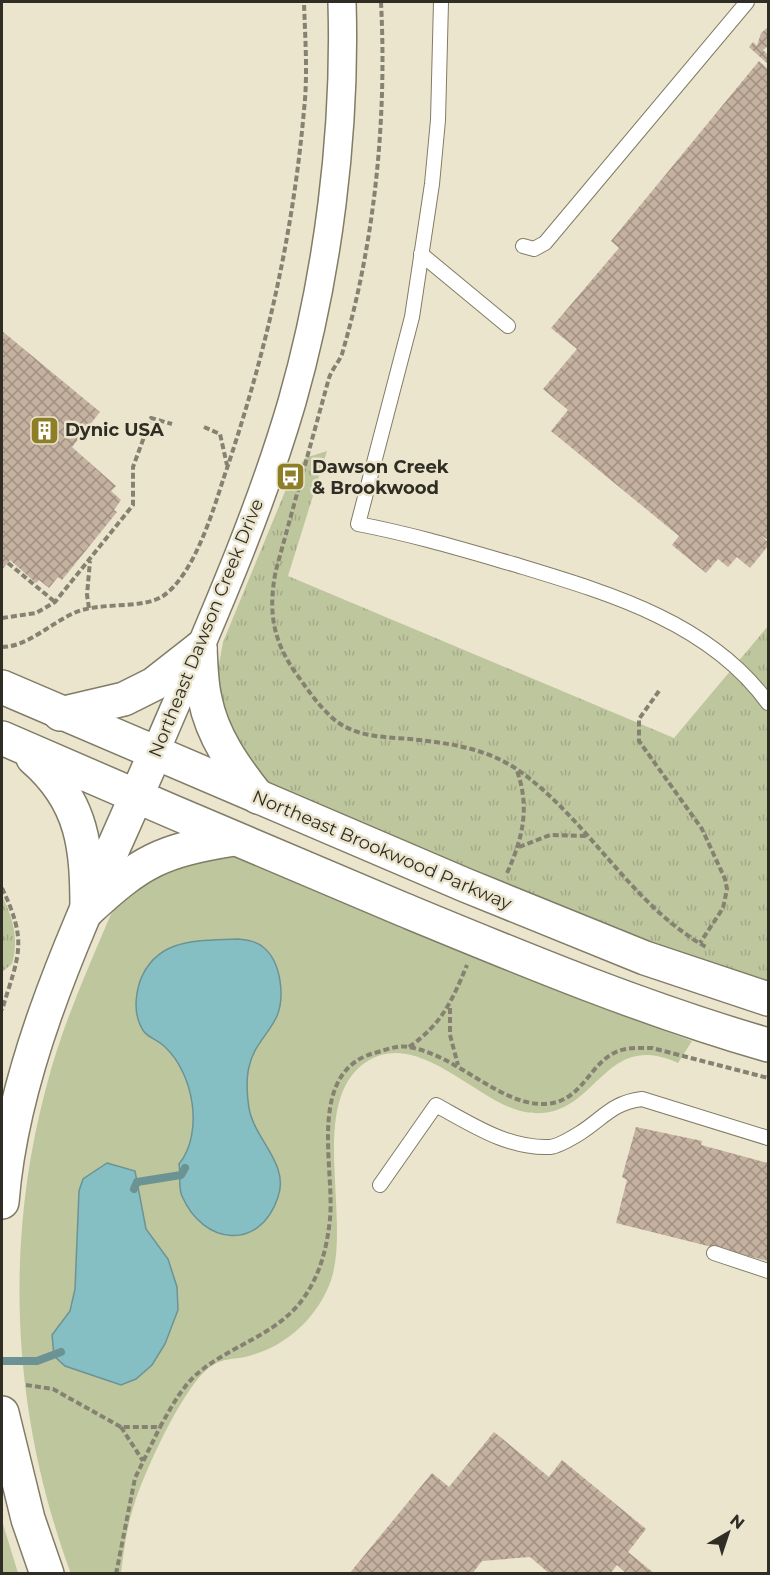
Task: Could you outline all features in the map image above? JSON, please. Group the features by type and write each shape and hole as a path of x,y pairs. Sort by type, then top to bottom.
{"main road":[{"path":"60,714 124,699 154,684 200,648"},
{"path":"200,648 205,699 212,721 233,765 260,799"},
{"name":"Northeast Brookwood Parkway","path":"2,687 260,799 645,958 768,999"},
{"path":"11,742 234,839 592,986 657,1010 768,1045"},
{"path":"11,742 50,772 73,808 84,839 87,861 87,911"},
{"name":"Northeast Dawson Creek Drive","path":"2,1202 11,1140 33,1048 87,911 155,753"},
{"path":"87,911 126,875 143,865 170,852 234,839"},
{"path":"2,1413 28,1519 47,1574"}],"street":[{"name":"Northeast Dawson Creek Drive","path":"155,753 248,530 292,400 319,282 333,185 343,44 342,2"}],"lane":[{"path":"441,2 438,120 432,184 412,317 358,524 413,535 543,573 642,607 693,636 739,668 768,703"},
{"path":"523,246 534,249 545,243 747,2"},
{"path":"421,254 508,326"},
{"path":"380,1185 436,1105 502,1140 552,1147 580,1133 608,1110 624,1101 642,1099 768,1138"},
{"path":"714,1253 768,1271"}],"path":[{"path":"2,647 24,642 55,622 89,608 157,599 174,585 185,569 211,517 240,430 274,310 293,203 305,109 304,2"},
{"path":"381,2 382,98 360,288 340,357 329,378 271,595 270,612 274,634 290,664 323,709 338,722 356,732 489,753 517,770 545,792 661,914 700,943 723,908 727,889 725,879 702,829 639,741 639,719 659,691"},
{"path":"2,618 36,613 55,602 133,505 133,467 151,418 172,424"},
{"path":"204,427 220,434 227,468"},
{"path":"89,608 87,582 90,558"},
{"path":"8,563 55,602"},
{"path":"507,873 525,828 524,788 517,770"},
{"path":"519,847 550,835 587,836"},
{"path":"2,888 17,927 20,944 2,1010"},
{"path":"409,1047 435,1025 450,1007 469,962"},
{"path":"450,1007 450,1035 458,1066"},
{"path":"116,1574 135,1478 180,1393 203,1369 272,1329 294,1311 306,1295 320,1268 327,1247 330,1215 327,1150 329,1116 335,1088 342,1073 362,1058 398,1047 409,1047 458,1066 512,1099 527,1104 558,1103 572,1094 615,1052 632,1048 652,1048 768,1078"},
{"path":"26,1385 53,1389 121,1427 144,1461"},
{"path":"121,1427 160,1427"}],"green space":[{"path":"327,451 288,576 674,738 768,626 768,985 639,941 256,778 225,735 215,686 223,642 289,482 305,458"},
{"path":"194,853 241,856 596,1006 692,1041 678,1063 652,1055 631,1057 614,1066 568,1105 549,1112 525,1112 506,1106 445,1069 424,1059 403,1053 382,1055 362,1065 346,1085 337,1110 334,1139 337,1234 335,1263 328,1288 321,1301 305,1323 284,1340 259,1353 224,1360 202,1374 179,1407 140,1488 128,1528 121,1573 71,1574 52,1515 37,1454 26,1394 21,1332 20,1271 24,1210 32,1149 59,1044 111,914 120,899"},
{"path":"2,896 12,921 15,946 12,964 2,972"},
{"path":"2,1520 3,1524 18,1573 2,1573"}],"water":[{"path":"208,940 248,940 263,947 274,961 280,979 281,999 277,1016 251,1060 247,1088 252,1119 275,1163 280,1185 278,1197 270,1215 258,1227 245,1234 231,1236 203,1225 191,1212 182,1196 179,1164 187,1151 193,1120 189,1087 183,1071 174,1058 164,1046 141,1028 136,1012 136,1002 140,981 147,967 157,956 168,949 180,944"},
{"path":"107,1163 135,1171 146,1229 168,1259 177,1287 178,1310 165,1344 152,1365 136,1379 121,1385 65,1366 54,1356 52,1335 70,1311 75,1289 79,1191 83,1179"}],"building":[{"path":"768,27 768,46 763,50 768,55 768,64 749,47 753,42 757,46 761,33"},
{"path":"759,61 768,69 768,540 762,536 768,542 768,546 750,568 737,557 728,567 718,559 706,573 672,545 679,536 551,431 568,410 543,389 577,349 551,328 619,248 611,241"},
{"path":"2,331 100,412 72,447 116,486 111,491 121,500 114,510 117,512 62,580 58,577 49,588 39,580 36,583 10,560 2,570"},
{"path":"636,1127 702,1141 701,1145 768,1163 768,1261 616,1223 627,1180 622,1177"},
{"path":"494,1432 549,1477 562,1460 646,1529 628,1552 655,1574 627,1574 617,1565 610,1574 550,1574 530,1557 482,1561 472,1574 349,1574 432,1473 449,1487"}],"waterway":[{"path":"134,1189 137,1182 181,1175 185,1168"},
{"path":"2,1361 37,1361 61,1352"}],"place":[{"name":"Dynic USA","path":"44,430"},
{"name":"Dawson Creek & Brookwood","path":"291,477"}]}
